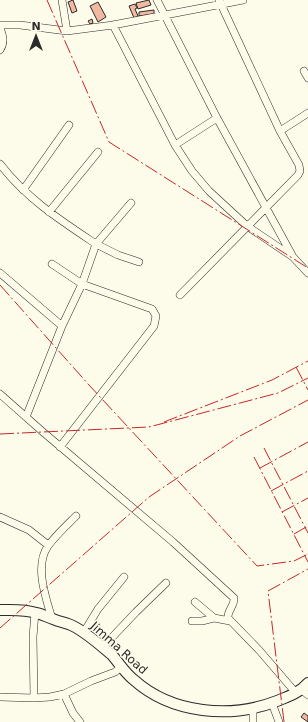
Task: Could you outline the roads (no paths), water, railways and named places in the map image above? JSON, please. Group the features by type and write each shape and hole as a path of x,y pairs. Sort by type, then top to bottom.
{"highway":[{"name":"Jimma Road","path":"0,610 35,612 73,625 84,632 112,656 121,668 143,687 170,702 181,706 229,712 272,703 303,690"}],"street":[{"path":"62,0 68,31"},
{"path":"157,0 217,118 293,257"},
{"path":"0,50 3,36 0,27 10,24 68,31 113,25 220,2 243,0"},
{"path":"180,295 247,226 266,209 300,171 299,165 280,132 220,2"},
{"path":"113,25 175,145 192,171 209,191 247,226 293,257 308,273"},
{"path":"304,72 308,78"},
{"path":"280,132 308,113"},
{"path":"175,145 217,118"},
{"path":"22,190 68,125"},
{"path":"48,212 98,152"},
{"path":"1,169 22,190 48,212 96,244 118,255 139,262"},
{"path":"26,418 62,326 82,284 96,244 131,203"},
{"path":"52,264 82,284 152,309 156,316 154,326 60,447"},
{"path":"0,272 62,326"},
{"path":"0,394 26,418 173,542 234,598 234,602 227,616 230,621 303,690"},
{"path":"52,619 43,586 42,559 48,546 76,516"},
{"path":"0,517 29,530 48,546"},
{"path":"84,632 98,609 124,577"},
{"path":"102,648 166,583"},
{"path":"195,602 214,618"},
{"path":"34,698 33,637 35,612"},
{"path":"192,621 202,621 214,618 230,621"},
{"path":"0,697 34,698 64,694 121,668"},
{"path":"64,694 80,722"},
{"path":"272,703 279,722"},
{"path":"253,708 253,722"}]}
